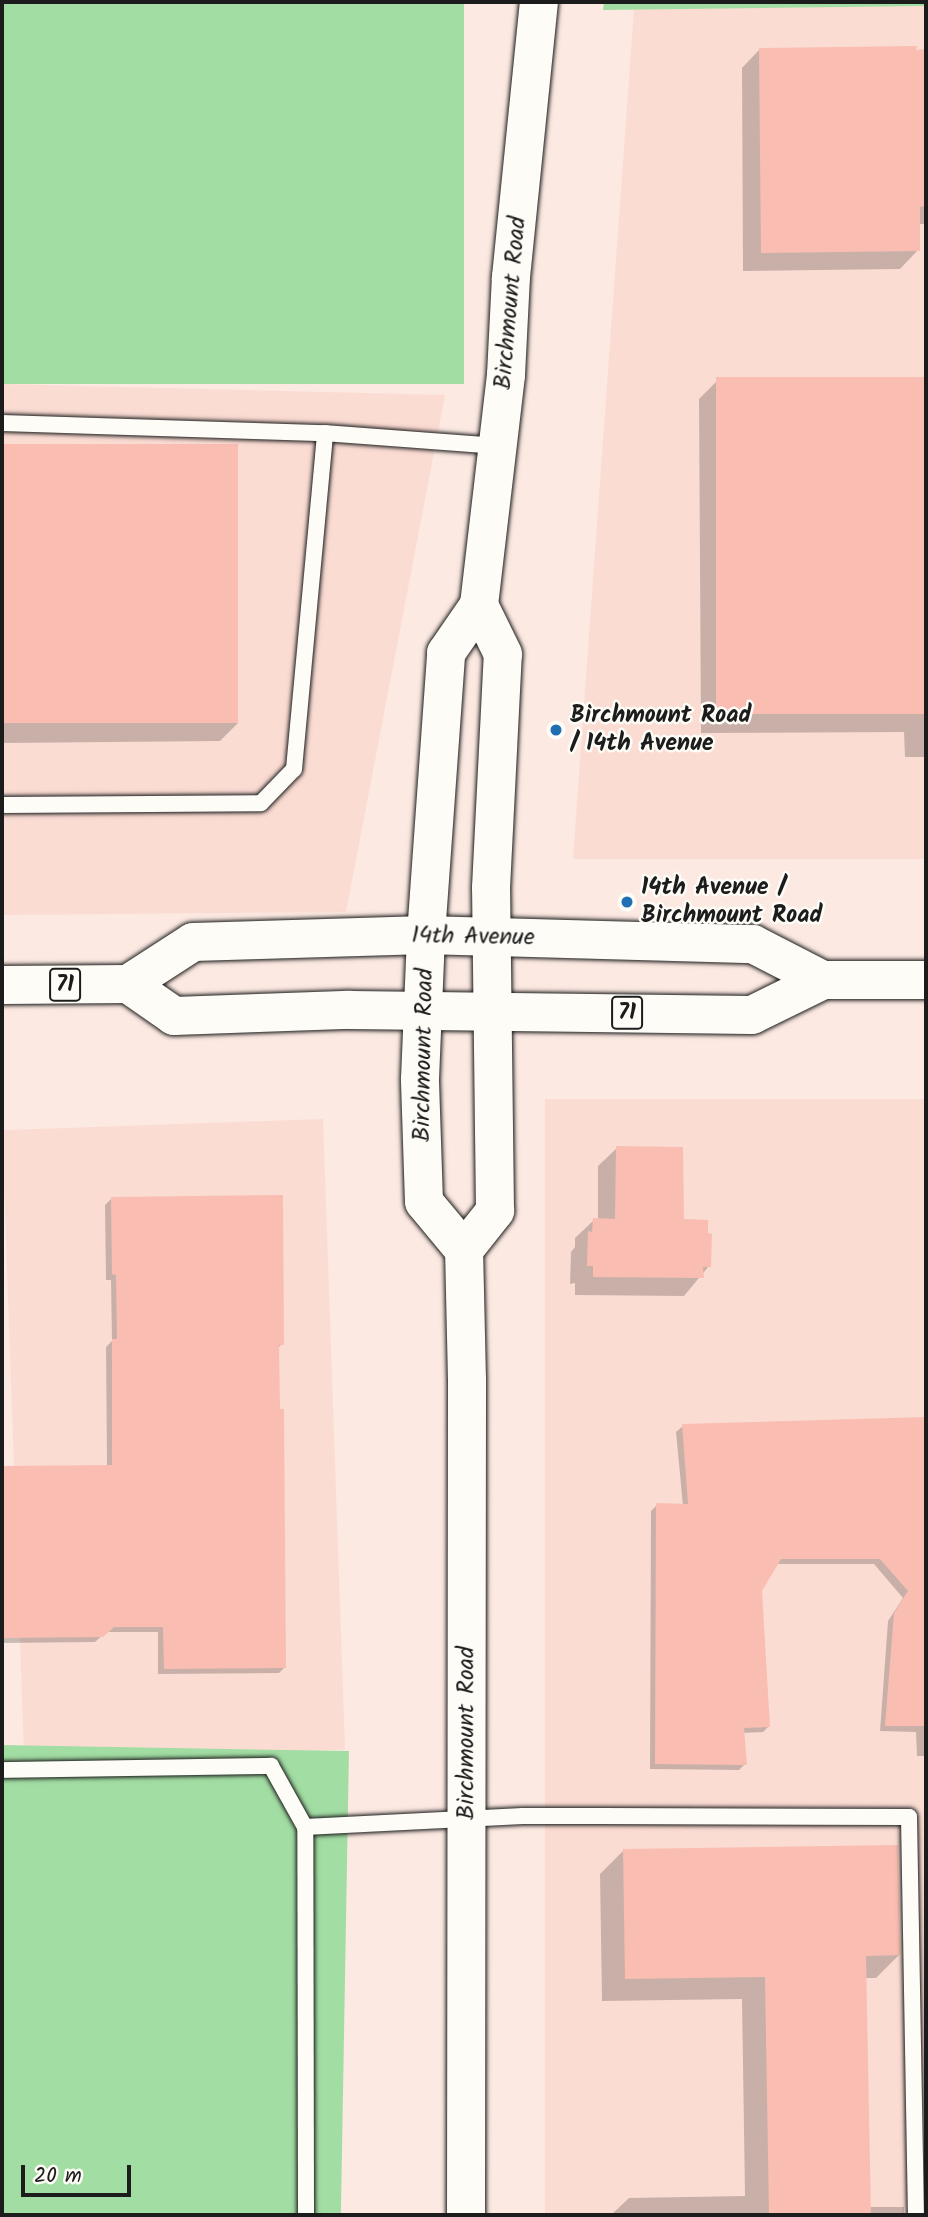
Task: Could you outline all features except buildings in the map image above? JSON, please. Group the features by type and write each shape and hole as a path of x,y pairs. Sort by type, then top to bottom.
{"main road":[{"name":"Birchmount Road","path":"467,2215 467,1370 464,1250 424,1202 420,1079 422,1013 446,653 479,605 497,446 539,2"},
{"path":"464,1250 495,1211 491,888 503,654 479,605"},
{"name":"14th Avenue","path":"823,980 753,944 426,934 193,942 128,985 174,1016 350,1010 422,1013 492,1011 752,1015 823,980 926,980"},
{"name":"71","path":"2,985 128,985"}],"lane":[{"path":"2,423 325,433 497,446"},
{"path":"2,805 261,803 294,769 325,433"},
{"path":"2,1770 271,1766 305,1827 306,2215"},
{"path":"305,1827 467,1821 523,1816 909,1817 916,2215"}],"shaded area":[{"path":"926,6 926,859 573,859 634,9"},
{"path":"2,384 445,395 346,912 2,915"},
{"path":"545,1099 926,1099 926,2215 545,2215"},
{"path":"323,1119 345,1750 24,1761 2,1130"}],"green space":[{"path":"2,2 464,2 464,384 2,384"},
{"path":"604,2 926,2 926,6 603,10"},
{"path":"2,1745 349,1751 341,2215 2,2215"}],"place":[{"name":"Birchmount Road / 14th Avenue","path":"556,730"},
{"name":"14th Avenue / Birchmount Road","path":"627,902"}]}
